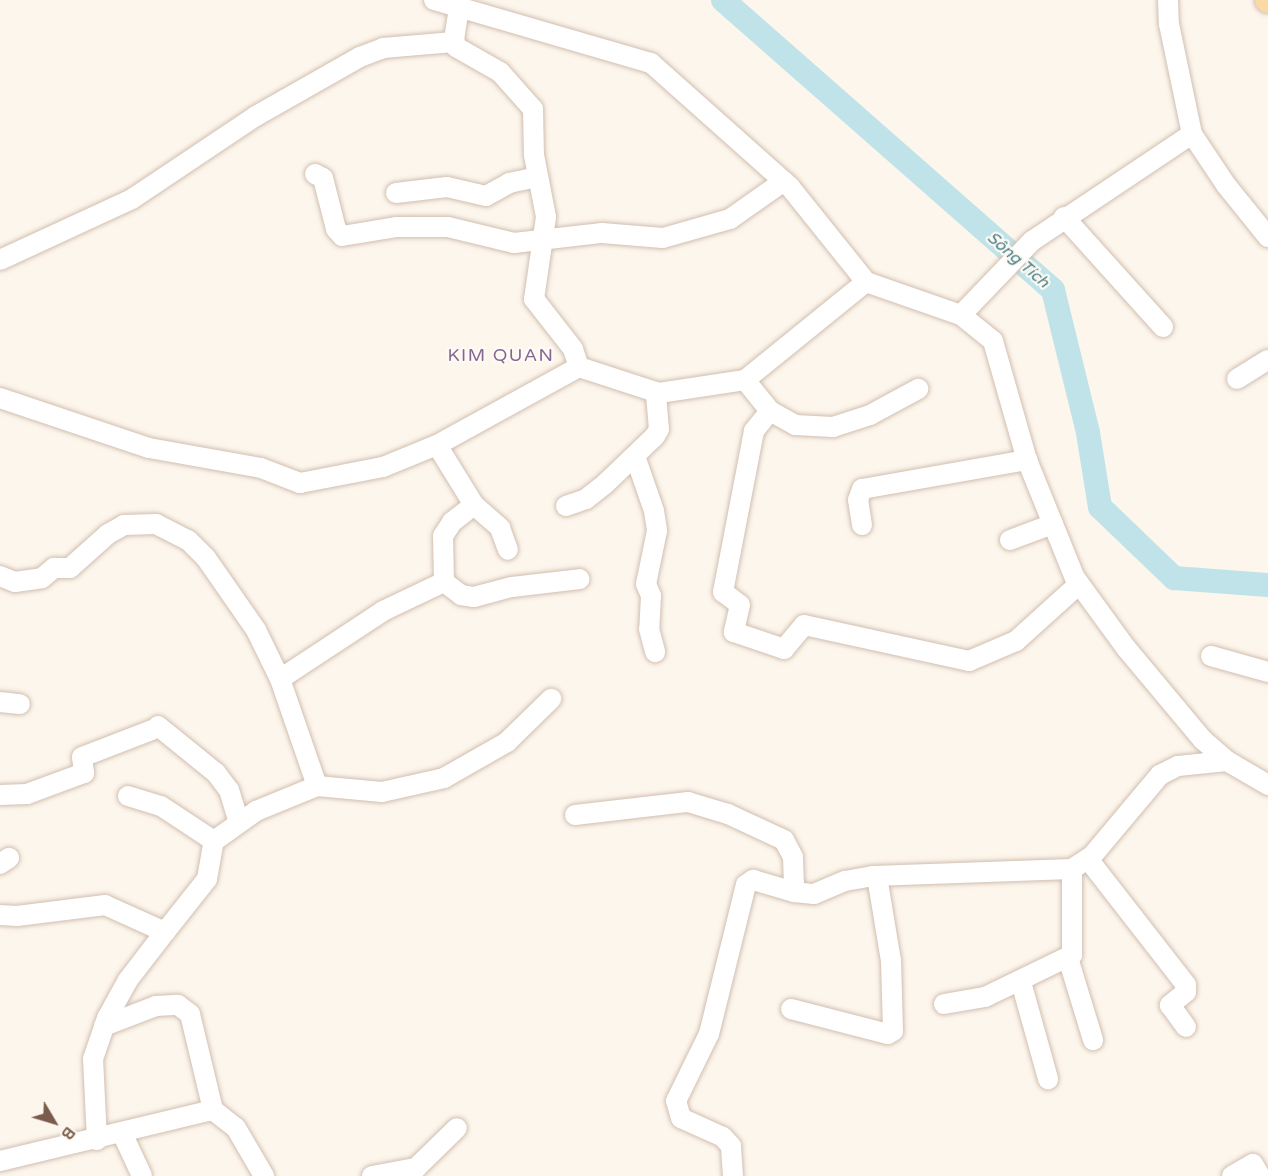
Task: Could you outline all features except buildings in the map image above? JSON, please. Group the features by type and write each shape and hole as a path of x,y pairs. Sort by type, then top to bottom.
{"street":[{"path":"434,0 651,63 784,182 866,282 966,310 993,341 1027,460 1079,584 1133,657 1203,740 1227,761 1268,785"},
{"path":"1168,0 1169,24 1192,134 1226,185 1268,237"},
{"path":"459,8 454,42 459,49 500,72 531,106 537,177 546,217 545,242 534,299 573,349 579,367"},
{"path":"0,260 132,199 256,116 360,57 382,48 454,42"},
{"path":"966,310 1032,241 1064,217 1192,134"},
{"path":"315,174 323,177 336,229 342,236 398,227 448,227 514,243 545,242 602,233 663,238 730,219 784,182"},
{"path":"396,193 447,187 486,196 509,183 537,177"},
{"path":"1064,217 1163,327"},
{"path":"0,398 149,448 261,468 300,483 383,467 437,445 579,367 656,392 745,380 866,282"},
{"path":"1237,379 1268,360"},
{"path":"745,380 770,411 795,425 833,427 870,415 918,389"},
{"path":"566,506 586,499 634,456 659,429 656,392"},
{"path":"770,411 754,431 723,592 740,605 734,632 784,649 804,625 969,661 1016,641 1079,584"},
{"path":"437,445 474,505 500,528 508,550"},
{"path":"634,456 654,511 657,531 646,584 651,596 650,629 655,652"},
{"path":"862,525 858,501 862,489 1027,460"},
{"path":"474,505 452,522 443,536 444,582 461,596 474,597 512,588 580,579"},
{"path":"0,576 12,582 42,578 54,568 75,565 108,534 124,525 156,524 199,548 215,576 244,611 280,679 317,786"},
{"path":"1010,540 1053,524"},
{"path":"280,679 383,611 444,582"},
{"path":"1211,656 1268,672"},
{"path":"98,1140 93,1059 104,1026 128,980 207,879 214,841 256,811 317,786 382,792 444,778 507,742 551,699"},
{"path":"0,702 20,704"},
{"path":"0,795 27,794 84,773 82,757 155,728 216,773 228,790 239,822"},
{"path":"944,1004 985,997 1068,958 1074,948 1080,864 1166,771 1186,764 1227,761"},
{"path":"128,796 160,806 214,841"},
{"path":"575,815 688,802 728,814 763,827 790,848 794,892"},
{"path":"733,1176 731,1146 723,1137 681,1118 676,1110 682,1087 704,1051 746,885 753,880 794,892 813,894 845,881 877,876 1080,864"},
{"path":"1080,864 1186,985 1186,992 1170,1005 1186,1027"},
{"path":"791,1009 888,1034 893,1031 891,961 877,876"},
{"path":"0,915 17,916 105,904 165,932"},
{"path":"1068,958 1093,1040"},
{"path":"1021,982 1048,1079"},
{"path":"104,1026 156,1006 178,1005 190,1014 213,1110 237,1128 264,1176"},
{"path":"0,1161 123,1135 213,1110"},
{"path":"372,1176 422,1172 457,1128"},
{"path":"123,1135 142,1176"},
{"path":"1232,1176 1253,1164 1260,1176"}],"waterway":[{"name":"Sông Tích","path":"723,0 1053,290 1088,433 1100,507 1174,578 1268,585"}],"district":[{"name":"KIM QUAN","path":"501,355"}]}
